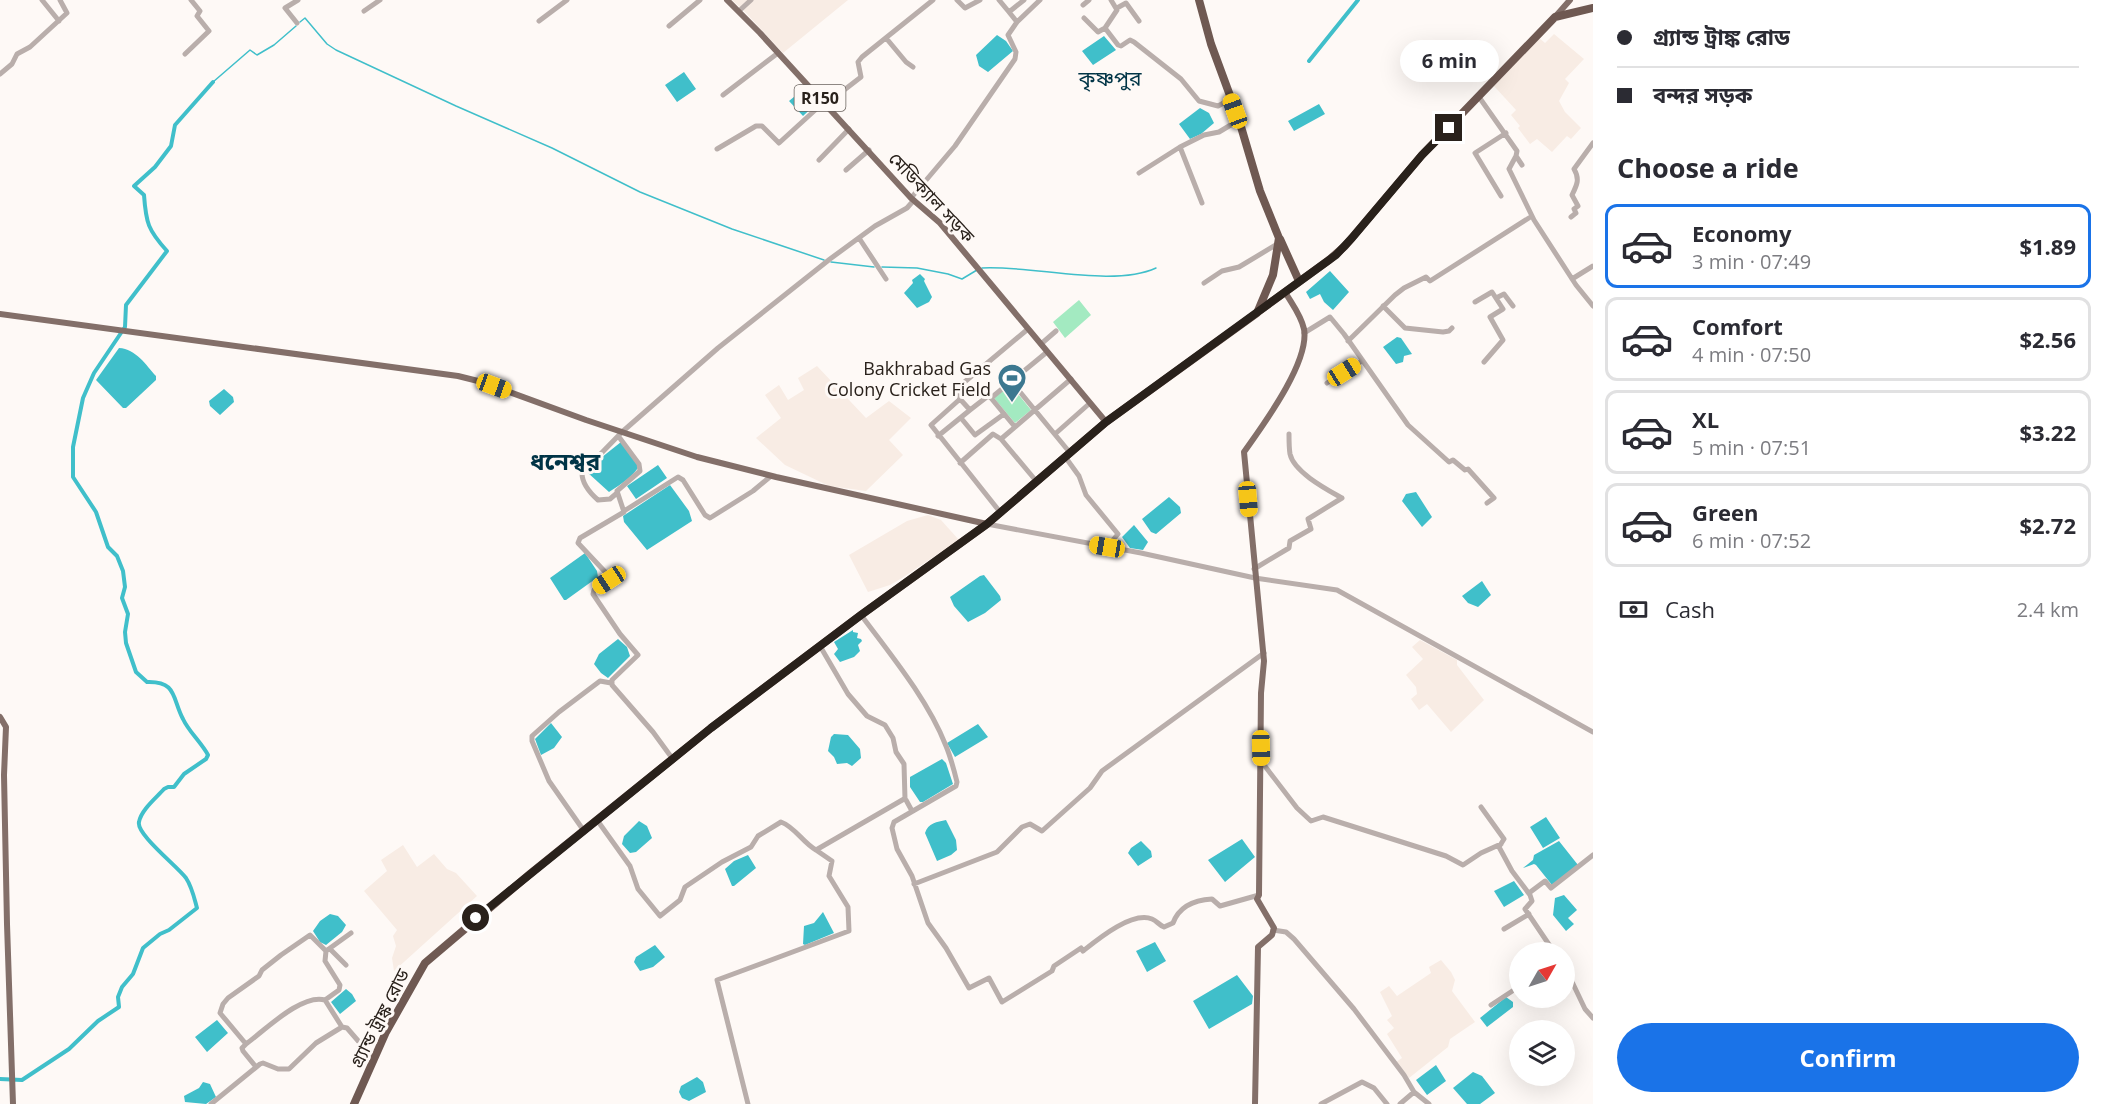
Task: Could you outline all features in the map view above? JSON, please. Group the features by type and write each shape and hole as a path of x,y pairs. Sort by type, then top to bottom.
{"highway":[{"path":"1199,0 1211,44 1239,120 1260,191 1279,241 1299,281"},
{"path":"1555,18 1593,8"},
{"name":"গ্র্যান্ড ট্রাঙ্ক রোড","path":"354,1104 373,1058 403,998 425,963 512,888 672,758 861,615 987,524 1106,422 1345,246 1422,155 1555,18"},
{"path":"1257,313 1273,275 1279,241"}],"main road":[{"name":"মেডিক্যাল সড়ক","path":"726,0 778,52 913,199 940,223 1106,422"},
{"path":"1555,18 1570,0"},
{"path":"1255,1104 1258,947 1272,935 1273,930 1257,898 1259,895 1261,693 1264,653 1244,452 1279,401 1304,347 1304,333 1297,311 1285,292"},
{"path":"0,314 458,376 482,382 621,435 697,457 771,476 987,524"},
{"path":"0,717 6,728 3,736 13,1104"}],"street":[{"path":"42,0 59,21"},
{"path":"0,74 12,64 17,54 30,47 68,13 60,0"},
{"path":"185,54 209,31 197,16 200,10 191,0"},
{"path":"297,23 285,8 298,0"},
{"path":"364,11 380,0"},
{"path":"539,21 567,0"},
{"path":"669,26 700,0"},
{"path":"739,11 751,0"},
{"path":"717,149 756,126 762,126 779,143 825,103 859,79 862,75 858,62 933,0"},
{"path":"957,0 965,8 980,0"},
{"path":"999,0 1017,22"},
{"path":"1009,12 1024,0"},
{"path":"1083,5 1089,0"},
{"path":"1111,0 1117,8"},
{"path":"621,435 641,467 638,473 617,493 609,499 598,500 588,490 582,479 582,473 621,435 718,348 822,265 859,238 907,208 955,146 1016,57 1008,35 1036,1"},
{"path":"1084,18 1098,32 1105,28 1117,8 1126,3 1139,21"},
{"path":"1105,28 1120,46 1130,40 1142,47 1181,79 1199,101 1218,106 1231,99"},
{"path":"886,38 913,67"},
{"path":"723,95 778,52"},
{"path":"1479,97 1517,151 1509,169 1532,216 1572,279 1591,298 1593,306"},
{"path":"1139,173 1180,147 1204,135 1220,132 1239,120"},
{"path":"819,160 849,129"},
{"path":"1501,196 1475,153 1506,133"},
{"path":"1571,217 1576,213 1574,209 1578,206 1572,195 1578,177 1574,169 1593,143"},
{"path":"1180,147 1202,203"},
{"path":"846,170 869,150"},
{"path":"1516,156 1522,165"},
{"path":"1348,340 1404,288 1426,277 1431,281 1532,216"},
{"path":"859,238 886,279"},
{"path":"1204,284 1220,273 1244,265 1279,241"},
{"path":"1572,279 1593,266"},
{"path":"1475,302 1492,291 1503,309 1490,317 1503,340 1484,362"},
{"path":"1496,298 1504,294 1514,306"},
{"path":"1383,306 1405,328 1443,332 1452,328"},
{"path":"1304,333 1329,317 1408,425 1449,462 1453,459 1465,470 1468,469 1494,498 1487,503"},
{"path":"970,410 955,390 1028,329"},
{"path":"1041,344 1056,331"},
{"path":"991,398 1047,352"},
{"path":"1327,383 1362,361"},
{"path":"1001,439 1071,379"},
{"path":"1011,381 1055,434 1079,476 1086,495 1118,534 1107,547"},
{"path":"939,436 988,396 1015,427"},
{"path":"960,399 932,424 932,427 1000,512"},
{"path":"1055,434 1090,403"},
{"path":"961,418 975,435 1004,414"},
{"path":"960,463 993,434 996,434 1037,482"},
{"path":"1254,569 1289,548 1290,541 1311,529 1308,519 1342,498 1310,478 1290,456 1289,434"},
{"path":"612,683 638,655 620,634 593,594 594,590 609,580 609,576 582,548 578,540 678,477 683,480 705,515 710,518 753,491 771,476"},
{"path":"617,493 624,510"},
{"path":"987,524 1255,579 1337,590 1593,732"},
{"path":"861,615 901,668 926,709 946,745 957,782 956,786 892,823 892,828 897,849 912,876 928,923 946,948 969,988 989,978 1002,1002 1052,971 1054,966 1081,948 1083,951 1103,933 1122,924 1144,918 1153,919 1164,927 1173,923 1174,916 1195,900 1212,898 1220,906 1259,895"},
{"path":"820,646 848,694 867,716 885,725 893,738 896,752 904,764 905,799 912,811"},
{"path":"914,884 997,852 1022,827 1030,824 1042,831 1090,789 1102,771 1264,653"},
{"path":"584,831 549,781 532,736 589,688 600,681 612,683 672,758"},
{"path":"1261,761 1298,808 1311,820 1323,817 1446,856 1463,865 1501,844"},
{"path":"816,850 905,799"},
{"path":"1481,807 1503,839 1499,847 1512,872 1529,893 1532,901 1526,909 1547,942"},
{"path":"597,820 630,866 638,889 660,916 680,900 685,887 722,862 751,847 758,836 781,822 810,847 832,861 829,876 848,907 849,931 717,980 748,1104"},
{"path":"1529,893 1545,881 1551,888 1593,855"},
{"path":"1504,929 1529,915"},
{"path":"1273,930 1286,932 1294,939 1354,1009 1404,1075 1407,1084 1428,1104"},
{"path":"325,1000 341,988 325,961 328,950 351,933"},
{"path":"246,1044 220,1013 223,1004 259,976 262,970 308,935 346,965"},
{"path":"1575,988 1585,1009 1593,1018"},
{"path":"1491,1005 1509,993"},
{"path":"256,1067 242,1048 275,1019 317,998 325,1000 342,1027 347,1028 373,1058"},
{"path":"211,1104 263,1063 278,1069 289,1069 316,1043 342,1027"},
{"path":"1321,1104 1362,1082 1374,1088 1387,1104"},
{"path":"1400,1104 1414,1092"}],"shaded area":[{"path":"732,0 848,0 783,53"},
{"path":"1554,34 1584,59 1565,79 1569,83 1559,101 1565,112 1581,128 1571,139 1567,136 1552,152 1537,139 1530,144 1511,115 1516,110 1493,85 1538,37 1545,43"},
{"path":"817,366 866,418 889,401 911,418 889,440 903,455 866,491 829,486 785,465 756,438 781,418 765,395 779,385 788,400 804,390 798,378"},
{"path":"928,515 941,520 959,540 890,585 868,592 849,555 907,521"},
{"path":"1420,640 1457,660 1457,665 1484,700 1451,732 1427,704 1419,710 1411,699 1417,694 1416,687 1406,675 1423,659 1412,647"},
{"path":"403,845 417,867 434,854 477,896 394,971 392,958 396,946 393,936 397,930 364,891 387,871 381,860"},
{"path":"1441,960 1455,980 1452,991 1475,1022 1450,1039 1448,1047 1409,1078 1396,1062 1402,1058 1387,1034 1394,1028 1387,1020 1392,1016 1380,992 1389,986 1397,996 1431,973 1429,967"}],"green space":[{"path":"1079,300 1091,315 1065,338 1053,322"},
{"name":"Bakhrabad Gas Colony Cricket Field","path":"1010,384 1031,410 1015,423 994,398"}],"water":[{"path":"997,35 1006,41 1013,51 988,72 979,66 976,55"},
{"path":"1104,36 1116,50 1093,65 1082,51"},
{"path":"684,72 696,89 677,102 665,85"},
{"path":"806,87 819,101 803,116 789,101"},
{"path":"1319,104 1325,114 1294,131 1288,121"},
{"path":"1200,108 1209,113 1214,123 1201,134 1190,139 1179,124"},
{"path":"1330,271 1349,292 1333,310 1324,302 1320,294 1310,299 1306,292"},
{"path":"920,274 925,279 932,297 929,302 917,308 904,293 913,283 912,280"},
{"path":"1397,337 1401,338 1412,354 1404,356 1403,362 1396,364 1383,347"},
{"path":"119,348 136,354 156,376 156,380 126,408 123,408 96,380"},
{"path":"224,389 233,397 234,402 220,415 210,406 209,401"},
{"path":"621,442 639,466 622,484 609,492 587,472 587,469"},
{"path":"658,465 667,478 636,499 627,486"},
{"path":"670,485 689,511 692,521 647,550 624,522 623,516"},
{"path":"1416,492 1432,517 1422,527 1402,501 1406,494"},
{"path":"1169,497 1180,507 1181,513 1156,534 1151,532 1142,519"},
{"path":"1134,525 1148,542 1143,550 1130,548 1122,537"},
{"path":"585,553 597,571 598,577 564,600 550,578"},
{"path":"984,575 1001,600 985,613 968,622 954,606 950,597"},
{"path":"1482,581 1491,595 1478,607 1468,603 1462,596"},
{"path":"853,630 858,633 857,638 862,641 858,645 860,651 854,657 840,662 834,654 838,649 834,642"},
{"path":"618,639 627,647 630,656 608,678 594,664 599,654"},
{"path":"551,723 562,737 554,748 541,755 535,739"},
{"path":"978,724 988,737 955,757 947,743"},
{"path":"834,734 848,735 860,749 861,758 852,766 847,763 837,764 828,751 831,737"},
{"path":"942,759 946,763 953,784 920,802 910,787 910,777"},
{"path":"1546,817 1560,838 1543,848 1530,827"},
{"path":"946,820 956,840 957,850 937,861 925,833 931,825"},
{"path":"639,821 647,826 652,838 636,852 630,853 622,844 624,836"},
{"path":"1242,839 1255,857 1225,882 1208,860"},
{"path":"1141,841 1151,851 1152,857 1138,866 1128,853"},
{"path":"1559,841 1578,865 1552,885 1536,865 1523,868 1533,860 1534,855"},
{"path":"748,855 756,868 732,886 725,869 734,861"},
{"path":"1514,881 1524,895 1504,907 1494,891"},
{"path":"1564,895 1577,910 1568,918 1574,924 1566,931 1553,915 1555,898"},
{"path":"823,912 834,933 803,944 804,926 814,923"},
{"path":"330,914 338,916 346,925 342,932 326,945 320,942 313,931 320,921"},
{"path":"1155,942 1166,961 1147,972 1136,951"},
{"path":"655,945 665,957 653,967 640,971 634,962 636,957"},
{"path":"1237,975 1253,996 1252,1004 1209,1029 1193,1001"},
{"path":"346,989 356,1001 340,1014 331,1002"},
{"path":"1506,997 1509,999 1509,1008 1512,1008 1487,1027 1480,1018"},
{"path":"217,1020 228,1033 207,1052 195,1037"},
{"path":"1436,1065 1446,1081 1427,1095 1416,1080"},
{"path":"1473,1072 1482,1076 1495,1093 1480,1104 1467,1104 1453,1088"},
{"path":"697,1077 703,1082 706,1092 689,1101 682,1098 679,1092 681,1086"},
{"path":"203,1082 210,1084 216,1097 206,1104 185,1102 184,1096 199,1088"}],"waterway":[{"path":"1309,61 1358,0"},
{"path":"300,22 305,18 327,44 336,50 552,148 640,192 732,229 824,260"},
{"path":"213,82 250,50 257,55 274,45 296,26"},
{"path":"0,1079 22,1080 69,1049 98,1021 119,1007 118,997 122,987 133,974 143,948 197,908 186,878 150,842 139,822 146,809 164,789 174,787 184,774 206,759 208,755 186,724 169,688 157,682 147,682 136,672 126,643 128,614 122,598 125,587 123,571 117,556 108,547 96,512 73,477 73,447 83,398 94,373 125,327 126,305 167,251 149,226 144,195 134,186 155,167 171,146 175,125 213,82"},
{"path":"831,262 874,267"},
{"path":"882,267 917,268 962,279 977,270"},
{"path":"982,268 1095,276 1138,274 1156,268"}],"place":[{"name":"Bakhrabad Gas Colony Cricket Field","path":"1012,404"}],"district":[{"name":"কৃষ্ণপুর","path":"1110,78"},
{"name":"ধনেশ্বর","path":"565,460"}],"route":[{"path":"476,918 672,758 861,615 987,524 1106,422 1336,255 1422,155 1449,128"}]}
